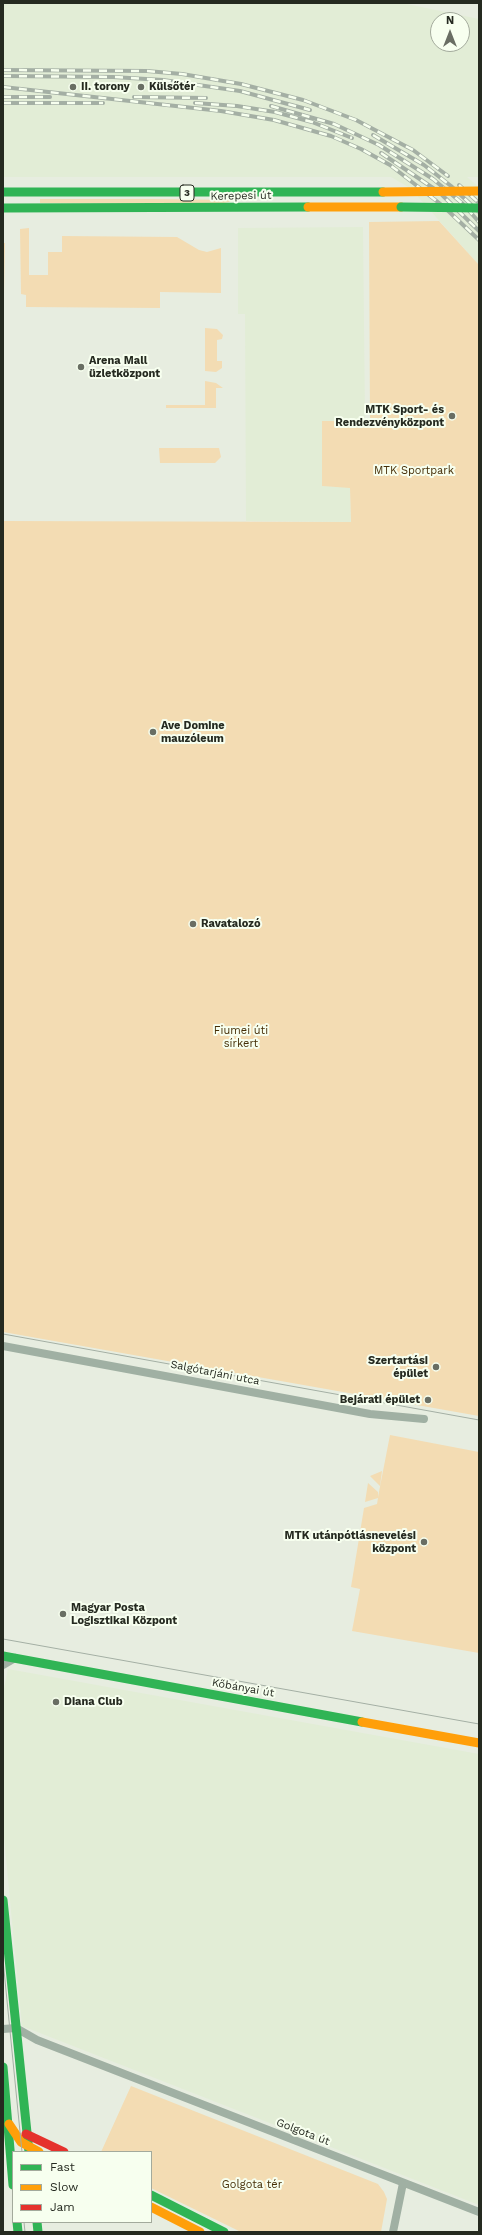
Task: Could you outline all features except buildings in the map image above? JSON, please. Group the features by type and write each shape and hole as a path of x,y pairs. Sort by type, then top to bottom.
{"main road":[{"name":"Kerepesi út","path":"3,192 479,191"},
{"name":"Kerepesi út","path":"3,208 479,208"},
{"name":"Kőbányai út","path":"3,1656 479,1743"},
{"path":"3,1900 26,2134 29,2150"},
{"path":"3,2067 9,2124 6,2138 12,2178"},
{"path":"9,2124 21,2142 29,2150"},
{"path":"26,2134 62,2151"},
{"path":"152,2196 224,2232"},
{"path":"152,2208 200,2232"}],"street":[{"name":"Salgótarjáni utca","path":"3,1346 370,1414 424,1419"},
{"path":"3,1665 15,1658"},
{"path":"3,2029 16,2028"},
{"name":"Golgota út","path":"16,2028 37,2040 479,2212"},
{"path":"393,2232 403,2183"}],"shaded area":[{"path":"3,3 402,3 445,12 430,12 430,52 470,52 470,17 479,19 479,177 467,177 479,187 479,265 410,188 391,177 3,177"},
{"path":"363,227 365,421 322,421 322,486 350,487 351,522 246,521 245,314 238,314 238,228"},
{"path":"8,1669 479,1754 479,2205 22,2026 3,1827 3,1693"}],"green space":[{"path":"40,199 237,200 220,204 40,203"},
{"name":"Fiumei úti sírkert","path":"439,221 479,265 479,1416 3,1332 3,521 351,522 350,488 322,486 322,421 370,421 369,222"},
{"path":"29,228 29,275 48,275 48,252 62,252 62,236 177,237 199,250 207,252 221,248 221,293 160,292 160,308 26,307 26,295 21,294 20,229"},
{"path":"3,243 5,243 4,294 3,294"},
{"path":"205,328 217,329 223,335 222,339 217,340 217,361 222,361 222,368 216,372 205,371"},
{"path":"205,381 216,383 223,388 216,388 216,408 166,408 166,405 205,405"},
{"path":"159,448 219,448 221,457 215,463 160,463"},
{"name":"MTK utánpótlásnevelési központ","path":"390,1435 479,1452 479,1653 352,1631 360,1589 351,1587 364,1508 377,1504 378,1498 365,1502 368,1483 378,1492 378,1497"},
{"path":"382,1471 380,1486 370,1476"},
{"name":"Golgota tér","path":"131,2086 378,2184 387,2199 381,2232 241,2232 152,2188 152,2151 101,2151"}],"tram line":[{"path":"3,1334 479,1420"},
{"path":"3,1639 479,1724"},
{"path":"3,1960 22,2151"},
{"path":"24,2223 25,2232"}],"railway":[{"path":"3,70 147,71 182,74 241,84 303,100 356,120 413,150 448,176"},
{"path":"3,76 113,77 163,80 240,91 310,110"},
{"path":"3,87 221,111 274,120 331,136 361,149 390,165 443,206 479,240"},
{"path":"3,97 50,97"},
{"path":"134,97 206,98"},
{"path":"3,103 103,103"},
{"path":"195,103 237,106 275,112 312,122 352,138"},
{"path":"271,106 334,124 379,145 433,179 463,204 479,222"},
{"path":"373,135 424,165 451,186 479,212"},
{"path":"381,153 439,192 479,231"},
{"path":"459,185 479,203"}],"traffic: fast":[{"path":"3,192 383,192"},
{"path":"3,208 308,207"},
{"path":"401,207 479,208"},
{"path":"3,1656 362,1722"},
{"path":"3,1900 29,2151"},
{"path":"3,2067 12,2173"},
{"path":"152,2196 224,2232"},
{"path":"17,2223 18,2232"},
{"path":"37,2223 38,2232"}],"traffic: slow":[{"path":"383,192 479,191"},
{"path":"308,207 401,207"},
{"path":"362,1722 479,1743"},
{"path":"9,2124 21,2142 37,2151"},
{"path":"152,2208 200,2232"}],"traffic: jam":[{"path":"26,2134 62,2151"}],"place":[{"name":"II. torony","path":"73,87"},
{"name":"Külsőtér","path":"141,87"},
{"name":"Arena Mall üzletközpont","path":"81,367"},
{"name":"MTK Sport- és Rendezvényközpont","path":"452,416"},
{"name":"Ave Domine mauzóleum","path":"153,732"},
{"name":"Ravatalozó","path":"193,924"},
{"name":"Szertartási épület","path":"436,1367"},
{"name":"Bejárati épület","path":"428,1400"},
{"name":"MTK utánpótlásnevelési központ","path":"424,1542"},
{"name":"Magyar Posta Logisztikai Központ","path":"63,1614"},
{"name":"Diana Club","path":"56,1702"}],"park label":[{"name":"MTK Sportpark","path":"414,471"}]}
